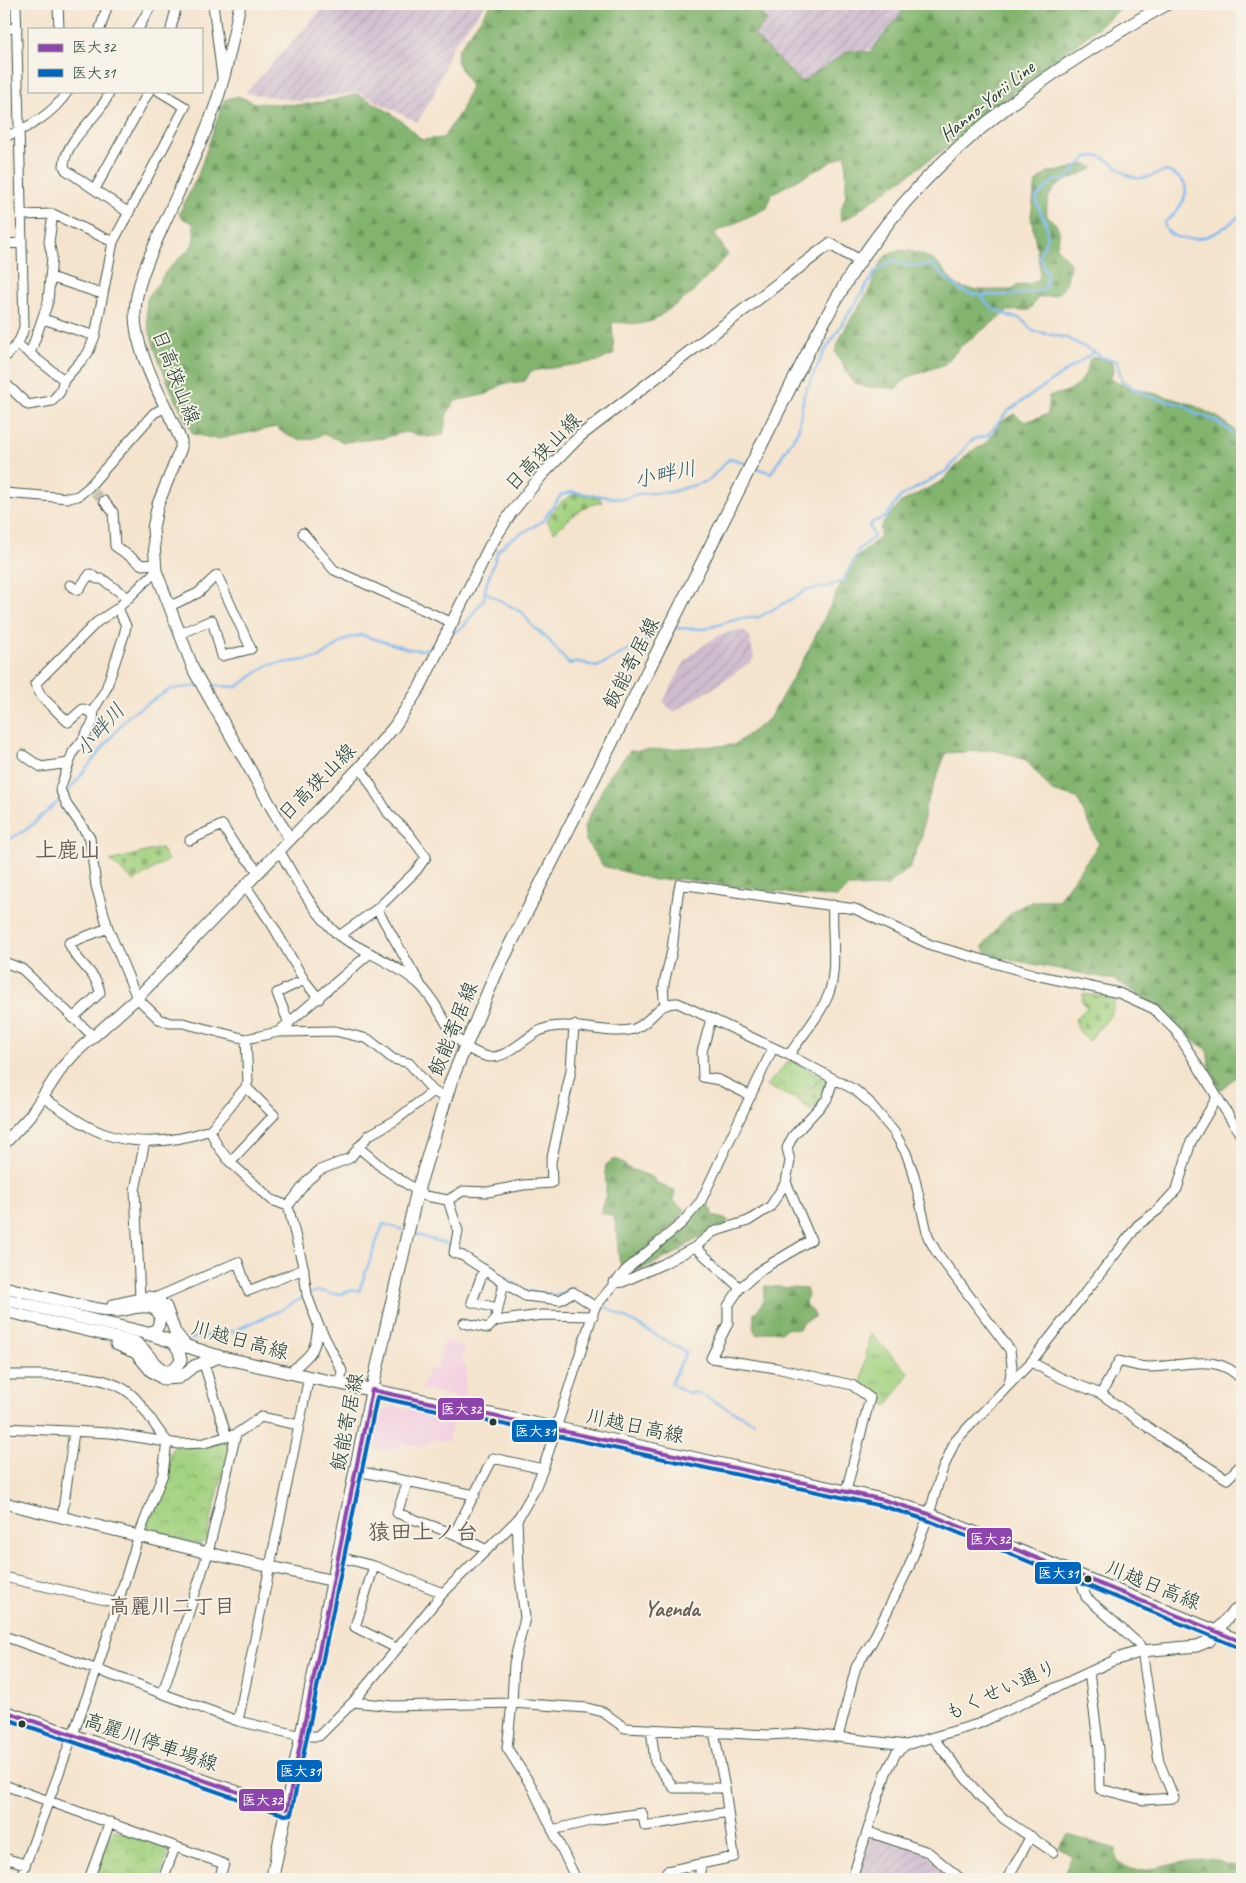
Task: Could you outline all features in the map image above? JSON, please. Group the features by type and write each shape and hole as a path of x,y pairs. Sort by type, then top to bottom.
{"main road":[{"name":"日高狭山線","path":"240,4 223,79 206,130 145,266 138,290 135,314 138,337 146,362 181,441 181,448 158,504 153,528 155,567 179,634 199,680 289,838 360,767 406,709 442,646 490,546 511,513 540,476 580,436 822,248 830,244 837,246 860,261"},
{"name":"Hanno-Yorii Line","path":"860,261 896,214 924,182 982,124 1043,79 1125,27 1167,4"},
{"name":"飯能寄居線","path":"272,1879 340,1557 372,1390 417,1192 445,1098 496,973 532,900 816,336 860,261"},
{"path":"4,1144 30,1116 61,1069 137,998 289,838"},
{"path":"4,1287 114,1311 147,1307 154,1308 160,1317 160,1322 156,1330 146,1333"},
{"path":"96,1307 140,1298 155,1298 166,1307 174,1332 187,1347"},
{"name":"川越日高線","path":"4,1299 146,1333 220,1357 289,1373 556,1428 846,1491 929,1514 1242,1642"},
{"path":"4,1311 135,1342 144,1349 156,1364 167,1370 174,1369 181,1360 179,1351 172,1342"},
{"path":"65,1325 130,1348 156,1376 163,1380 178,1378 203,1361 220,1357"},
{"path":"4,1503 208,1553 334,1581"},
{"name":"もくせい通り","path":"1117,1659 1142,1651 1197,1646 1208,1641 1218,1632 1228,1617 1242,1605"},
{"name":"高麗川停車場線","path":"4,1711 287,1809"}],"street":[{"path":"4,358 22,336 24,326 16,4"},
{"path":"58,4 59,28"},
{"path":"100,28 108,4"},
{"path":"139,28 152,4"},
{"path":"171,28 177,4"},
{"path":"213,4 223,79"},
{"path":"4,29 18,28"},
{"path":"4,137 20,131 52,112 67,92"},
{"path":"109,92 98,114 72,144 64,162 66,170 129,213"},
{"path":"95,189 148,92"},
{"path":"4,382 28,405 52,401 60,392 64,380 88,353 95,336 113,242 185,107 161,92"},
{"path":"22,215 53,214 113,242"},
{"path":"30,354 48,302 52,256 49,242 53,214"},
{"path":"4,244 22,243"},
{"path":"50,277 102,294"},
{"path":"43,318 95,336"},
{"path":"17,344 64,380"},
{"path":"4,493 69,498 91,490 137,431 154,414 166,407"},
{"path":"104,501 113,512 115,546 142,565 155,567"},
{"path":"303,533 334,570 451,627"},
{"path":"93,713 83,709 68,722 42,697 35,684 97,622 118,608 155,567"},
{"path":"70,585 78,590 90,574 97,579 102,579 128,598"},
{"path":"170,606 198,593 217,575 251,649 222,656 212,620 179,634"},
{"path":"118,608 126,626 124,635 106,689 93,713 93,722 82,742 73,752 62,797 90,838 96,886 108,928 137,998 159,1019 246,1039 278,1032 335,1031 368,1039 393,1059 409,1063 433,1090 445,1098"},
{"path":"23,755 41,767 69,763"},
{"path":"339,936 377,908 416,871 426,857 409,834 388,813 360,767"},
{"path":"190,840 222,824 234,844 258,871"},
{"path":"279,850 304,892 339,936 404,973 421,986"},
{"path":"665,1004 664,986 672,949 680,884 855,909 931,945 1040,976 1119,993 1154,1009 1176,1031 1216,1099 1242,1137"},
{"path":"245,885 274,926 304,980 319,998"},
{"path":"790,1055 829,994 834,929 832,918 833,905"},
{"path":"377,908 421,986 455,1039 485,1056 500,1056 529,1035 550,1027 574,1025 621,1030 635,1028 665,1004 678,1003 790,1055 833,1080 855,1090 869,1102 894,1132 914,1175 928,1237 949,1270 1010,1350 1012,1366 1009,1384"},
{"path":"73,1018 100,992 100,985 71,950 69,943 108,928"},
{"path":"278,1032 369,954"},
{"path":"4,962 22,969 51,994 94,1037"},
{"path":"289,1024 277,993 304,980"},
{"path":"711,1019 702,1052 703,1077 718,1080 750,1096"},
{"path":"358,1147 384,1169 425,1196 448,1200 464,1191 488,1192 523,1185 552,1183 551,1162 571,1070 574,1025"},
{"path":"43,1098 90,1127 115,1138 145,1141 178,1139 210,1130 248,1081 246,1039"},
{"path":"4,1636 163,1692 238,1721 302,1736 319,1736 353,1702 396,1648 444,1594 517,1520 534,1491 543,1469 594,1311 613,1283 694,1210 773,1048"},
{"path":"613,1283 623,1282 695,1247 713,1232 748,1221 770,1207 786,1182 790,1161 787,1148 793,1136 826,1099 833,1080"},
{"path":"230,1162 274,1115 246,1086"},
{"path":"288,1206 308,1180 320,1170 350,1158 369,1135 396,1120 433,1090"},
{"path":"838,1737 856,1667 872,1642 909,1568 929,1514 942,1471 955,1441 1030,1362 1138,1225 1158,1210 1177,1188 1191,1142 1216,1099"},
{"path":"210,1130 217,1145 230,1162 272,1200 288,1206"},
{"path":"140,1298 135,1190 145,1141"},
{"path":"786,1182 811,1240 762,1269 740,1288 728,1306 728,1323 711,1358 776,1368 852,1385 870,1398 846,1491"},
{"path":"448,1200 458,1231 455,1249 525,1296 560,1300 572,1292 594,1311"},
{"path":"288,1206 304,1269 307,1295 318,1324 342,1371 340,1384"},
{"path":"695,1247 740,1288"},
{"path":"155,1298 238,1262 248,1291 304,1269"},
{"path":"484,1269 472,1302 497,1308"},
{"path":"464,1323 488,1328 495,1321 504,1283"},
{"path":"495,1321 594,1311"},
{"path":"289,1373 308,1357 316,1345 318,1324"},
{"path":"163,1692 208,1553 231,1435 203,1361"},
{"path":"1101,1394 1119,1362 1147,1367 1178,1366 1202,1361 1230,1368 1242,1380"},
{"path":"1030,1362 1061,1378 1101,1394 1168,1442 1227,1479 1242,1464"},
{"path":"4,1375 77,1377 97,1379 118,1386 132,1396 167,1441 164,1474 139,1535 97,1669 20,1879"},
{"path":"238,1721 309,1377"},
{"path":"4,1428 110,1434 179,1444 204,1443 231,1435 261,1417 299,1425"},
{"path":"62,1517 74,1432"},
{"path":"454,1534 492,1458 543,1469"},
{"path":"356,1470 475,1495"},
{"path":"408,1481 397,1513 454,1534 487,1550"},
{"path":"517,1520 519,1569 525,1618 514,1663 512,1703 506,1748 532,1787 576,1879"},
{"path":"340,1557 374,1566 444,1594"},
{"path":"374,1566 355,1627 396,1648"},
{"path":"1079,1576 1086,1597 1139,1644 1142,1651 1158,1762 1174,1798 1143,1800 1100,1789 1099,1749 1088,1672"},
{"path":"4,1577 118,1603"},
{"name":"もくせい通り","path":"906,1746 978,1724 1117,1659"},
{"path":"353,1702 393,1706 512,1703 587,1708 604,1712 625,1728 802,1733 906,1746"},
{"path":"651,1729 655,1762 674,1788 725,1788"},
{"path":"667,1871 734,1857 725,1788 714,1732"},
{"path":"933,1738 980,1796 1004,1819 1053,1852"},
{"path":"852,1879 869,1832 891,1759 906,1746"},
{"path":"4,1785 224,1864 219,1879"},
{"path":"552,1830 594,1820 642,1813 645,1826 728,1812"},
{"path":"89,1879 110,1822"},
{"path":"869,1832 928,1852 961,1879"},
{"path":"1006,1879 1031,1836"},
{"path":"163,1879 175,1847"},
{"path":"4,1858 25,1864"},
{"path":"699,1879 701,1865"}],"shaded area":[{"path":"326,4 486,4 452,46 433,97 417,122 358,92 299,101 246,93"},
{"path":"728,4 912,4 875,48 847,55 798,87 755,40"},
{"path":"733,631 746,631 750,639 754,658 715,687 674,712 663,702 684,663 694,652 718,636"},
{"path":"444,1339 465,1348 461,1363 467,1365 464,1399 421,1389 429,1369 437,1370"},
{"path":"392,1406 453,1418 448,1442 435,1439 423,1447 401,1443 400,1449 390,1448 389,1451 373,1448 381,1412"},
{"path":"872,1834 927,1854 958,1879 857,1879"}],"green space":[{"path":"491,4 762,4 758,9 767,21 754,35 801,82 849,51 870,52 909,4 1127,4 943,150 851,216 841,221 840,213 846,195 846,154 771,194 767,208 714,233 728,255 691,294 652,321 638,324 612,322 614,354 599,361 531,371 525,381 503,384 487,394 455,401 447,414 443,435 428,437 405,432 383,438 344,442 323,434 304,440 293,438 276,427 217,439 193,434 170,388 155,349 147,314 147,301 168,269 193,243 193,223 184,219 179,214 198,175 224,100 238,96 255,103 301,105 335,100 357,94 392,114 422,140 443,138 461,111 471,86 457,63 458,50"},
{"path":"1087,164 1094,168 1060,184 1049,196 1047,205 1047,217 1055,223 1059,230 1056,247 1070,263 1065,286 1062,290 1054,295 1038,298 1029,310 1008,311 961,346 945,364 909,377 896,388 865,387 852,381 835,352 841,336 868,292 885,257 890,253 904,250 919,254 933,260 955,284 967,289 1012,290 1016,286 1030,284 1039,279 1040,268 1031,216 1036,182 1048,172"},
{"path":"1096,357 1112,362 1114,369 1110,378 1117,383 1191,404 1219,418 1242,436 1242,1072 1220,1090 1209,1064 1207,1049 1192,1040 1160,1009 1116,980 992,956 982,948 1005,919 1022,906 1044,900 1058,900 1099,844 1077,798 1052,791 1026,760 994,750 946,753 925,807 922,836 910,867 887,886 848,887 837,897 800,895 682,879 654,880 603,866 586,841 584,827 609,776 630,751 734,745 769,719 807,653 852,562 880,537 881,526 900,503 942,481 970,452 984,445 1001,422 1014,414 1025,422 1048,414 1049,396 1065,392 1077,385 1085,375 1090,359"},
{"path":"575,494 599,496 602,503 582,509 554,532 547,521 558,505"},
{"path":"161,848 168,860 134,881 110,861"},
{"path":"1083,994 1114,998 1114,1005 1110,1016 1089,1041 1079,1031 1075,1019 1087,1008 1082,1001"},
{"path":"790,1060 822,1077 798,1100 766,1086"},
{"path":"822,1078 828,1081 824,1097 811,1111 799,1102"},
{"path":"612,1160 619,1160 628,1168 652,1177 660,1185 675,1191 673,1200 685,1210 675,1223 656,1241 621,1267 615,1221 613,1216 601,1213 606,1193 606,1165"},
{"path":"706,1203 712,1209 713,1216 728,1220 727,1226 713,1227 678,1252 639,1270 639,1265 695,1217"},
{"path":"765,1286 806,1289 808,1295 805,1301 806,1306 814,1313 814,1317 802,1323 799,1329 787,1328 781,1332 770,1331 757,1335 754,1330 754,1314 763,1301"},
{"path":"870,1333 909,1373 887,1406 861,1386"},
{"path":"223,1441 229,1447 206,1540 200,1544 151,1532 147,1525 167,1477 171,1450 175,1447 207,1447"},
{"path":"114,1830 167,1848 169,1852 159,1879 94,1879 111,1833"},
{"path":"1068,1835 1116,1849 1117,1861 1131,1869 1147,1869 1208,1859 1229,1865 1242,1864 1242,1879 1062,1879 1072,1856 1059,1848"}],"waterway":[{"name":"小畔川","path":"754,467 771,473 798,431 804,395 823,354 876,271 894,260 909,266 933,265 960,289 965,292 981,295 1019,294 1046,288 1047,274 1039,256 1046,242 1047,227 1036,198 1053,181 1066,179 1087,157 1096,156 1109,160 1123,172 1136,178 1148,177 1166,171 1183,182 1186,188 1182,202 1178,210 1164,223 1166,229 1176,236 1189,239 1202,238 1222,229 1242,214"},
{"path":"981,296 998,311 1015,318 1020,318 1033,331 1067,338 1094,352"},
{"path":"673,628 704,629 738,619 759,617 805,590 825,587 844,581 859,549 874,537 869,526 873,522 886,517 900,497 948,470 969,443 974,439 987,436 1008,411 1094,352 1101,357 1117,361 1122,382 1128,383 1132,388 1151,397 1184,405 1196,414 1214,420 1242,439"},
{"name":"小畔川","path":"452,633 463,627 484,599 486,585 498,551 508,541 543,521 561,495 571,492 623,499 637,494 671,492 708,481 729,459 747,464"},
{"path":"485,592 523,613 532,626 547,638 569,664 580,662 597,667 647,640 655,626 665,627"},
{"name":"小畔川","path":"205,685 237,687 268,665 319,658 346,639 361,635 409,649 423,650 439,641"},
{"name":"小畔川","path":"66,794 129,715 171,689 200,686"},
{"name":"小畔川","path":"4,842 26,830 62,798"},
{"path":"309,1294 317,1291 332,1294 359,1291 383,1224 404,1230"},
{"path":"412,1233 452,1246"},
{"path":"457,1248 476,1259"},
{"path":"504,1277 526,1291 560,1295 572,1287 574,1288"},
{"path":"587,1296 686,1352 671,1384 688,1393 698,1393 754,1422"},
{"path":"189,1339 233,1331 279,1311 304,1297"}],"tunnel":[{"path":"94,492 104,501"}],"transit line":[{"name":"医大32","path":"4,1711 287,1809 372,1390 884,1500 929,1514 1242,1642"},
{"name":"医大31","path":"4,1718 285,1815 291,1814 377,1397 882,1506 927,1520 1240,1648"}],"district":[{"name":"上鹿山","path":"68,850"},
{"name":"猿田上ノ台","path":"423,1532"},
{"name":"高麗川二丁目","path":"172,1606"},
{"name":"Yaenda","path":"672,1609"}]}
